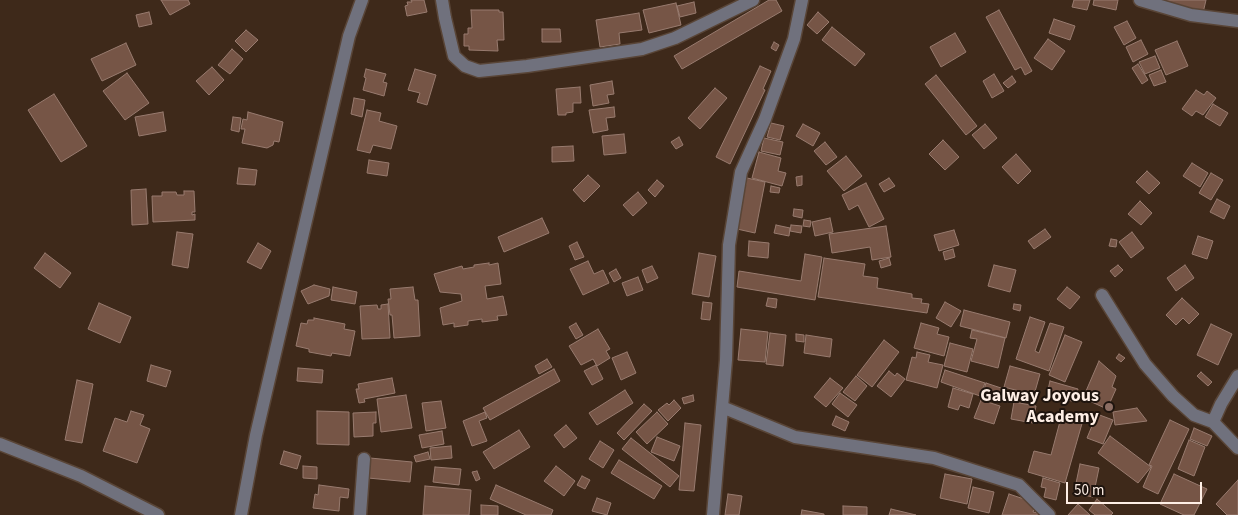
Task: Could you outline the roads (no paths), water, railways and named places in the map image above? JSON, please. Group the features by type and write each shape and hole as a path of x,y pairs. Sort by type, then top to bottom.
{"street":[{"path":"241,515 256,435 344,56 362,0"},
{"path":"442,0 444,18 454,56 465,66 479,71 642,49 675,38 752,0"},
{"path":"713,515 726,360 730,245 741,172 765,119 794,39 802,0"},
{"path":"1140,0 1191,15 1238,21"},
{"path":"1102,294 1145,364 1194,415 1213,422 1238,448"},
{"path":"1213,422 1221,404 1238,376"},
{"path":"722,406 795,437 934,458 1018,485 1049,515"},
{"path":"0,444 81,476 158,515"},
{"path":"360,515 364,459"}],"place":[{"name":"Galway Joyous Academy","path":"1109,407"}]}
